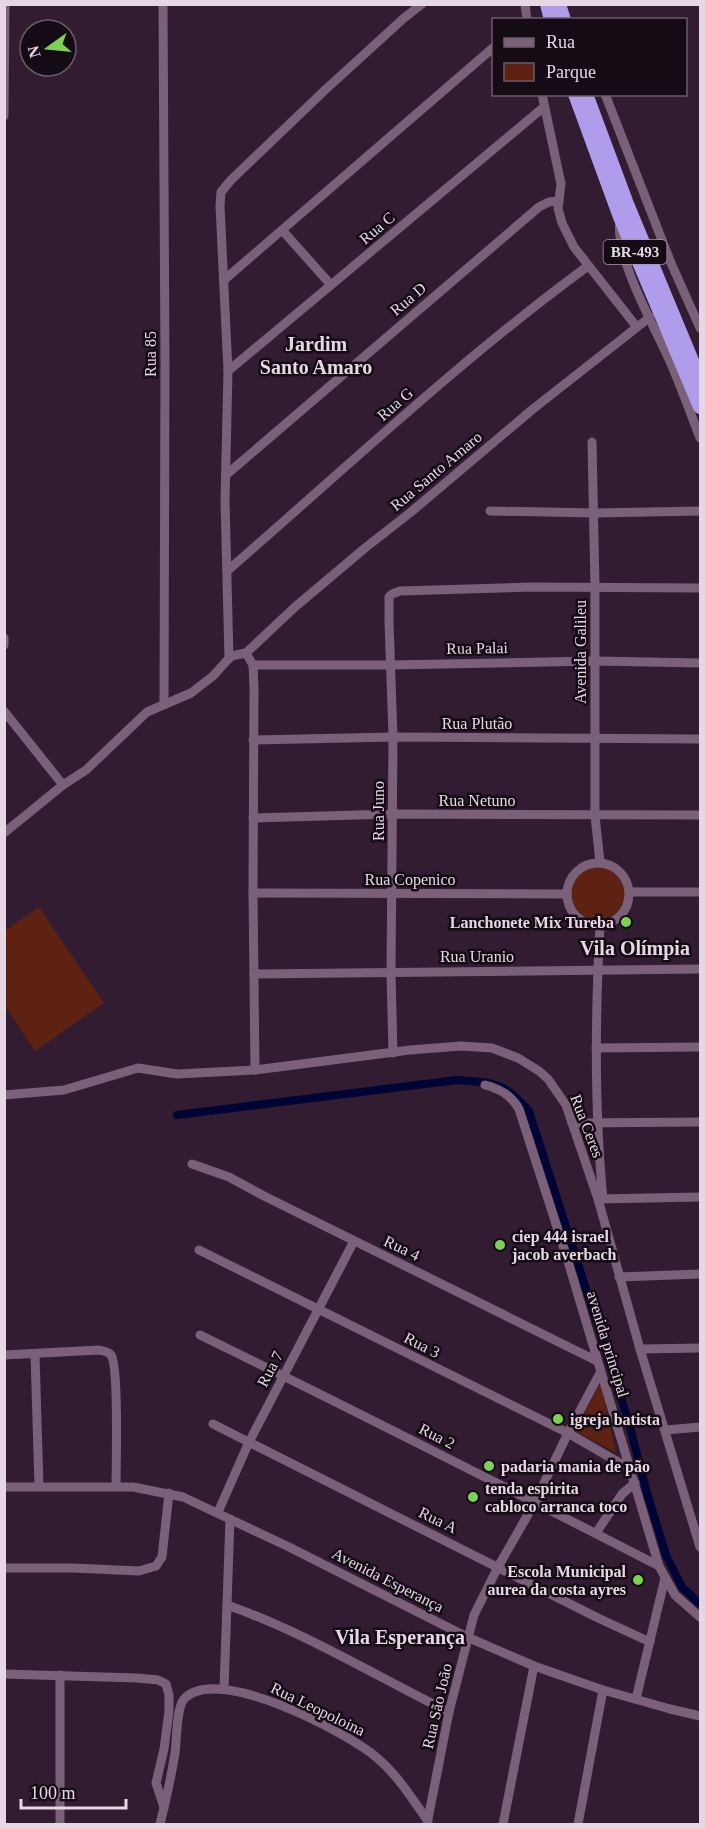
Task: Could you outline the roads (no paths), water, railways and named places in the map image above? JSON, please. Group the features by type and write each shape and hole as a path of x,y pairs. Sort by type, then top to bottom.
{"highway":[{"name":"BR-493","path":"576,96 620,218 700,407"},
{"name":"BR-493","path":"587,96 631,214 700,380"}],"street":[{"path":"4,116 5,4"},
{"name":"Rua 85","path":"163,4 164,703"},
{"path":"229,659 226,475 228,371 221,192 325,90 422,4"},
{"path":"224,280 492,49"},
{"path":"542,96 561,184 560,214 568,236 588,266 636,326"},
{"path":"606,96 671,263 700,328"},
{"name":"Rua C","path":"228,371 544,107"},
{"name":"Rua D","path":"226,475 539,207 549,202 559,201"},
{"path":"620,218 619,232 622,252 700,438"},
{"path":"282,230 332,285"},
{"name":"Rua G","path":"227,571 479,351 588,266"},
{"name":"Rua Santo Amaro","path":"246,653 295,607 365,548 636,326 650,317"},
{"name":"Avenida Galileu","path":"592,442 595,513 595,816 600,862"},
{"path":"490,511 595,513 700,511"},
{"path":"595,587 700,588"},
{"name":"Rua Juno","path":"393,1053 391,973 393,737 389,597 395,592 414,591 595,587"},
{"path":"4,638 4,645"},
{"path":"4,833 63,785 86,770 142,716 196,689 235,654 246,653 253,665 252,893 255,1070"},
{"name":"Rua Palai","path":"253,665 596,661 700,663"},
{"path":"4,711 63,785"},
{"name":"Rua Plutão","path":"253,740 393,737 700,739"},
{"name":"Rua Netuno","path":"253,818 392,814 700,815"},
{"path":"600,862 620,872 625,878 629,892 627,904 621,915 611,922 600,925 589,924 579,918 573,911 567,894 568,885 575,873 586,865 600,862"},
{"path":"629,892 700,892"},
{"name":"Rua Copenico","path":"252,893 567,894"},
{"path":"600,925 597,971 596,1123 601,1199 700,1197"},
{"name":"Rua Uranio","path":"254,974 700,969"},
{"name":"Rua Ceres","path":"4,1095 64,1090 134,1068 177,1074 255,1070 461,1046 492,1048 518,1058 539,1071 548,1079 566,1105 601,1199 619,1277 700,1547"},
{"path":"596,1048 700,1047"},
{"name":"avenida principal","path":"485,1085 503,1091 515,1101 519,1109 659,1566 675,1595 700,1617"},
{"path":"572,1123 700,1122"},
{"name":"Rua 4","path":"192,1164 229,1177 597,1361"},
{"name":"Rua 7","path":"218,1512 249,1442 354,1241"},
{"name":"Rua 3","path":"200,1250 568,1433 630,1469"},
{"path":"619,1277 700,1274"},
{"name":"Rua 2","path":"200,1335 366,1416 659,1566"},
{"path":"640,1349 700,1348"},
{"path":"4,1356 99,1350 109,1352 115,1373 116,1486"},
{"path":"34,1355 39,1486"},
{"name":"Rua São João","path":"428,1823 449,1712 474,1615 534,1504 600,1373"},
{"name":"Rua A","path":"213,1424 348,1494 650,1642"},
{"path":"666,1430 700,1427"},
{"path":"596,1533 622,1494 635,1483"},
{"name":"Avenida Esperança","path":"4,1487 133,1486 169,1493 218,1512 467,1637 534,1666 603,1690 700,1716"},
{"path":"4,1568 139,1571 152,1569 162,1557 169,1493"},
{"path":"160,1824 176,1750 181,1704 188,1696 195,1693 224,1689 230,1519"},
{"path":"636,1699 665,1578"},
{"path":"227,1605 289,1632 449,1712"},
{"path":"503,1824 534,1666"},
{"path":"4,1674 155,1679 166,1684 170,1695 169,1711 164,1749 156,1783 164,1807"},
{"path":"60,1675 60,1824"},
{"name":"Rua Leopoloina","path":"224,1689 268,1699 360,1745 394,1773 428,1823"},
{"path":"578,1824 603,1690"}],"waterway":[{"path":"177,1115 457,1080 498,1085 520,1101 529,1111 629,1423 666,1555 682,1587 700,1604"}],"place":[{"name":"Lanchonete Mix Tureba","path":"626,922"},
{"name":"ciep 444 israel jacob averbach","path":"500,1245"},
{"name":"igreja batista","path":"558,1419"},
{"name":"padaria mania de pão","path":"489,1466"},
{"name":"tenda espirita cabloco arranca toco","path":"473,1497"},
{"name":"Escola Municipal aurea da costa ayres","path":"638,1580"}],"district":[{"name":"Jardim Santo Amaro","path":"316,356"},
{"name":"Vila Olímpia","path":"635,948"},
{"name":"Vila Esperança","path":"400,1637"}]}
